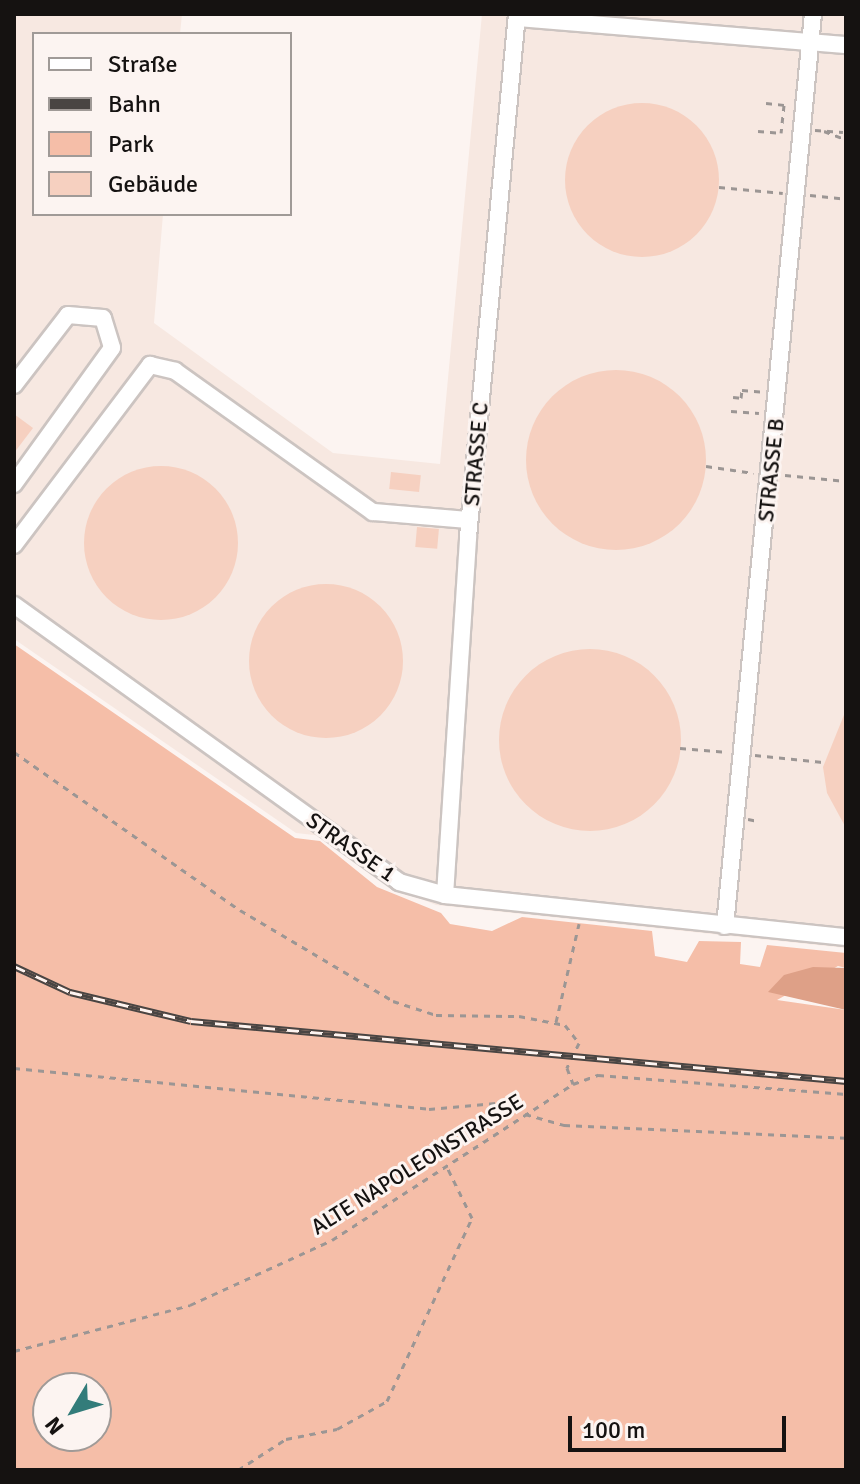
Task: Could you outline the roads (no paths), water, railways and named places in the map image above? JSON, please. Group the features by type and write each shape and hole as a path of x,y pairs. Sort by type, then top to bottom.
{"lane":[{"name":"STRASSE B","path":"725,926 813,14"},
{"path":"517,16 846,45"},
{"name":"STRASSE C","path":"445,895 469,520 517,16"},
{"path":"14,385 68,315 103,318 112,348 14,484"},
{"path":"14,545 150,365 175,371 373,512 469,520"},
{"name":"STRASSE 1","path":"14,605 399,882 445,895 846,937"}],"railway":[{"path":"14,966 70,992 191,1021 846,1081"}]}
